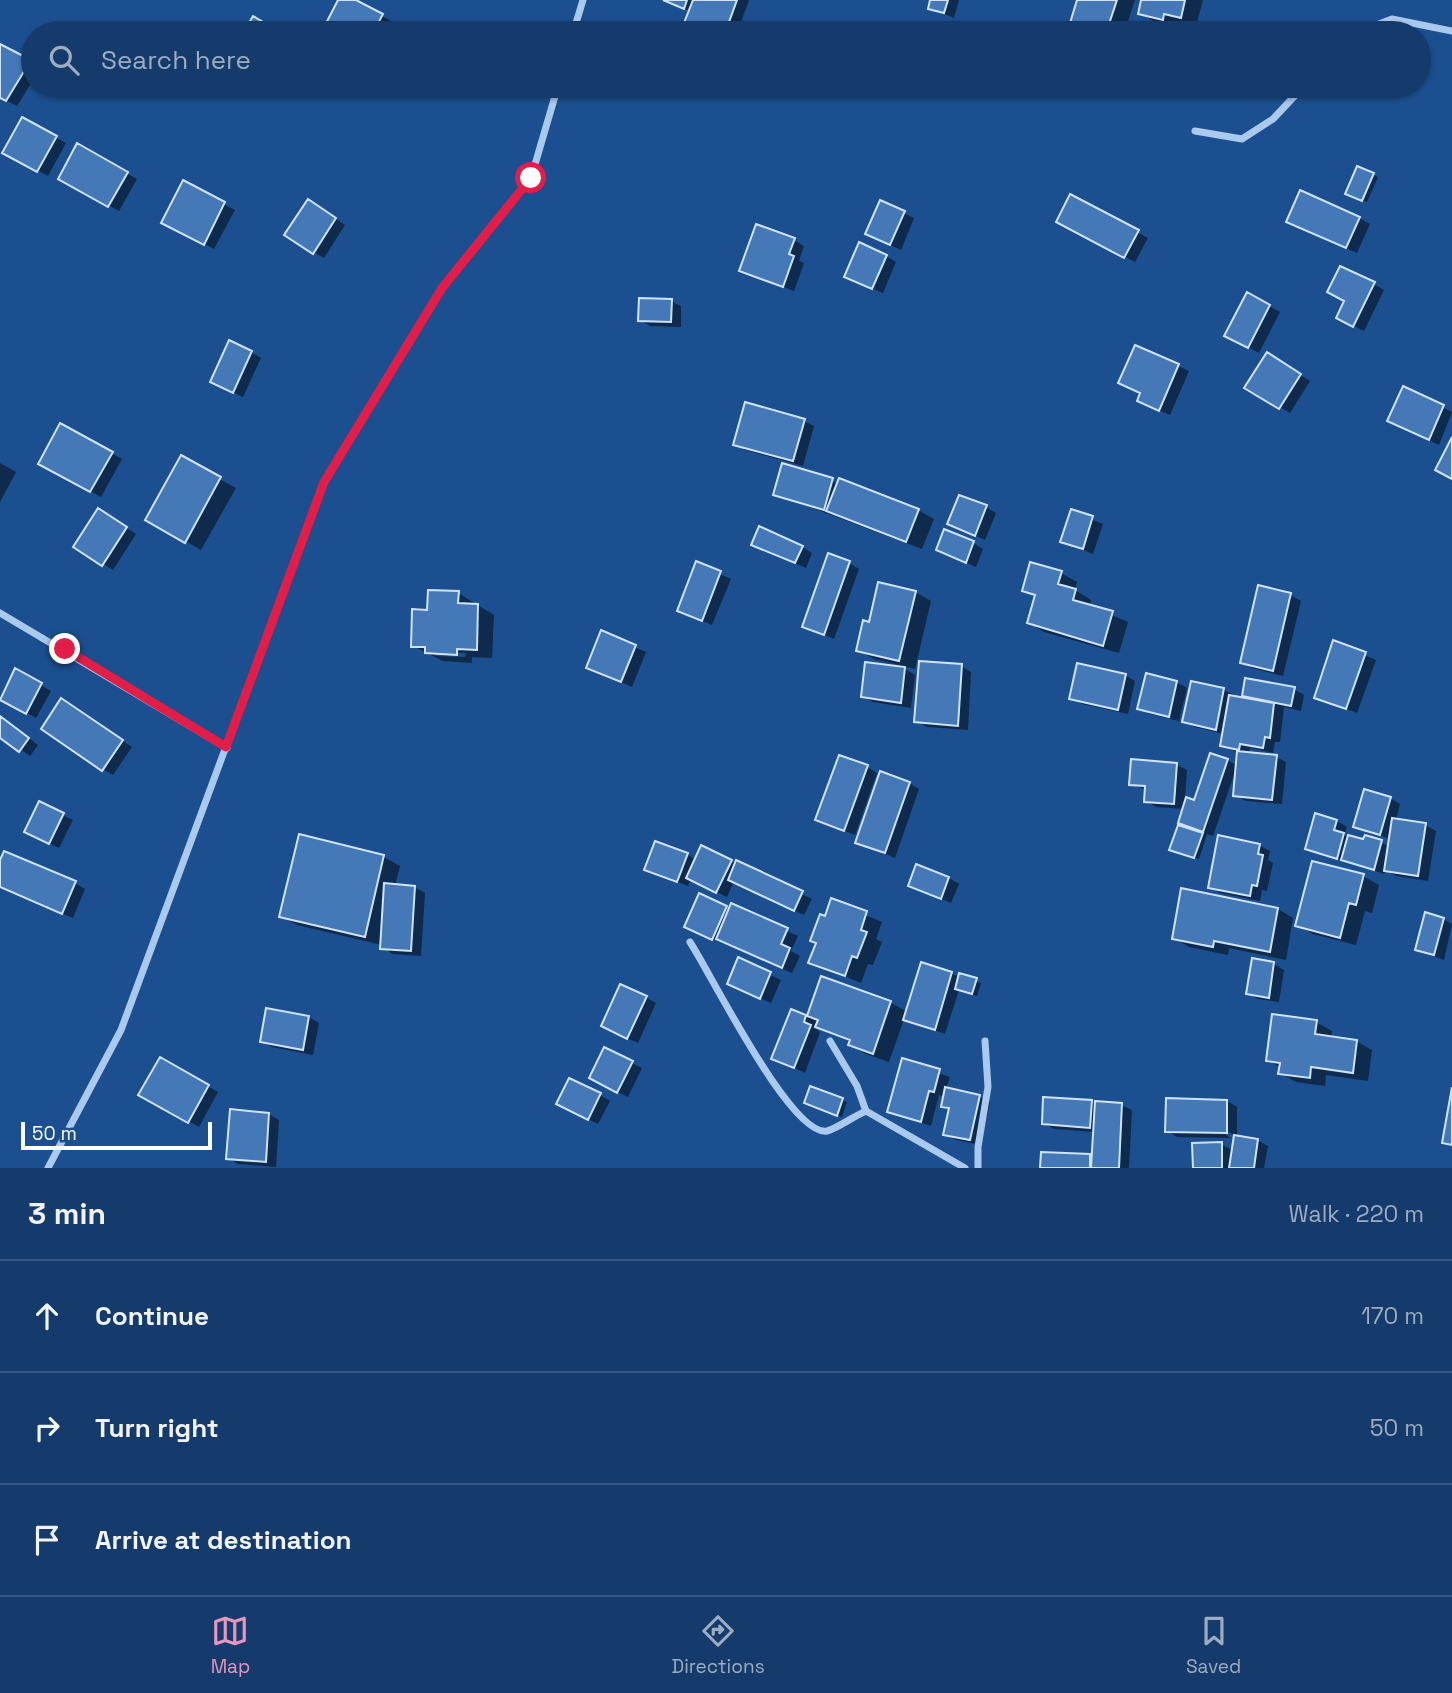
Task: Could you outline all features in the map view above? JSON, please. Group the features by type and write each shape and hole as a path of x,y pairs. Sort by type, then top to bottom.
{"street":[{"path":"577,21 583,0"},
{"path":"1431,27 1452,31"},
{"path":"48,1168 121,1030 324,482 442,288 531,178 554,98"},
{"path":"1195,131 1242,139 1273,119 1293,98"},
{"path":"0,613 226,747"},
{"path":"690,942 780,1092 809,1127 827,1131 866,1111"},
{"path":"830,1041 857,1086 866,1111 965,1168"},
{"path":"978,1168 978,1147 988,1087 985,1041"}],"building":[{"path":"338,0 356,0 383,14 379,21 327,21"},
{"path":"663,0 687,0 684,9"},
{"path":"693,0 737,0 729,21 685,21"},
{"path":"930,0 948,0 944,13 928,9"},
{"path":"1077,0 1117,0 1110,21 1071,21"},
{"path":"1141,0 1185,0 1181,18 1164,14 1163,20 1138,14"},
{"path":"0,44 21,55 21,76 6,101 0,98"},
{"path":"22,117 57,136 37,172 2,153"},
{"path":"77,143 128,172 108,207 58,179"},
{"path":"1357,166 1374,173 1362,201 1345,194"},
{"path":"183,180 225,202 204,245 161,223"},
{"path":"1300,190 1360,217 1346,248 1286,222"},
{"path":"1070,194 1139,230 1124,258 1056,222"},
{"path":"308,199 336,218 313,254 284,235"},
{"path":"880,200 905,211 890,245 865,234"},
{"path":"756,224 795,238 789,254 794,256 783,287 739,271"},
{"path":"859,242 887,255 872,289 844,277"},
{"path":"1340,266 1375,282 1353,327 1336,318 1344,301 1327,292"},
{"path":"1247,292 1270,305 1248,348 1224,336"},
{"path":"639,298 672,299 671,322 638,321"},
{"path":"229,340 252,351 233,393 210,382"},
{"path":"1135,345 1179,364 1159,411 1137,401 1140,393 1118,383"},
{"path":"1267,352 1301,374 1279,409 1244,388"},
{"path":"1403,386 1444,405 1429,440 1387,421"},
{"path":"745,402 805,419 793,461 733,445"},
{"path":"60,423 113,452 90,492 38,464"},
{"path":"1452,437 1452,479 1435,470"},
{"path":"181,455 221,477 185,543 145,520"},
{"path":"782,463 833,478 824,510 773,495"},
{"path":"839,478 919,509 906,542 826,511"},
{"path":"959,495 987,505 975,536 947,524"},
{"path":"98,508 127,527 102,566 73,547"},
{"path":"1071,509 1093,516 1083,549 1060,542"},
{"path":"759,526 803,546 795,563 751,545"},
{"path":"944,529 974,541 966,563 936,550"},
{"path":"828,553 850,561 824,635 802,627"},
{"path":"696,561 721,571 702,621 677,611"},
{"path":"1030,562 1062,571 1058,584 1076,589 1073,600 1113,611 1103,646 1027,623 1035,595 1022,591"},
{"path":"878,582 916,591 899,661 856,651 863,620 869,622"},
{"path":"1258,585 1291,593 1273,671 1240,663"},
{"path":"428,590 459,591 458,603 478,604 477,650 457,649 457,655 425,653 425,647 411,647 412,609 427,610"},
{"path":"601,630 636,645 621,682 586,668"},
{"path":"1333,640 1366,652 1346,709 1314,698"},
{"path":"919,661 962,664 958,726 914,722"},
{"path":"865,662 905,667 901,703 861,697"},
{"path":"1077,663 1126,674 1118,710 1069,699"},
{"path":"15,668 42,683 26,714 0,700"},
{"path":"1146,673 1177,681 1169,717 1137,709"},
{"path":"1245,678 1295,687 1291,706 1242,696"},
{"path":"1191,681 1224,688 1216,730 1182,722"},
{"path":"1229,695 1274,703 1270,738 1265,737 1263,748 1240,744 1239,750 1220,746"},
{"path":"61,698 123,740 102,771 41,729"},
{"path":"0,716 29,738 19,752 0,738"},
{"path":"1237,751 1277,755 1272,800 1233,796"},
{"path":"1210,753 1228,759 1203,832 1178,823 1186,797 1194,800"},
{"path":"839,755 868,765 844,831 815,820"},
{"path":"1131,759 1177,763 1174,804 1144,802 1145,786 1129,785"},
{"path":"880,771 910,782 885,853 855,843"},
{"path":"1364,789 1391,797 1380,835 1353,827"},
{"path":"39,801 64,813 49,844 24,832"},
{"path":"1315,813 1337,820 1334,830 1344,833 1337,859 1305,849"},
{"path":"1392,818 1426,823 1418,876 1384,871"},
{"path":"1178,825 1203,833 1194,858 1169,850"},
{"path":"299,834 384,855 365,937 279,917"},
{"path":"1218,835 1260,844 1258,854 1263,855 1257,886 1252,885 1250,896 1208,888"},
{"path":"1348,835 1363,839 1365,835 1382,840 1374,870 1341,860"},
{"path":"655,841 688,853 677,882 644,870"},
{"path":"701,845 732,860 716,893 686,878"},
{"path":"4,851 76,881 62,914 0,887 0,860"},
{"path":"736,860 803,891 794,911 728,880"},
{"path":"1312,861 1364,874 1356,905 1349,903 1340,938 1295,926"},
{"path":"916,864 949,877 941,899 908,886"},
{"path":"384,883 415,886 411,951 380,949"},
{"path":"1181,888 1278,908 1270,952 1214,941 1213,947 1172,939"},
{"path":"699,893 727,906 712,940 684,927"},
{"path":"831,898 867,911 861,930 867,932 857,958 852,956 845,976 808,963 816,943 810,941 820,914 825,916"},
{"path":"731,903 788,928 781,944 790,948 782,968 716,939"},
{"path":"1425,912 1444,918 1434,955 1415,950"},
{"path":"738,957 771,972 760,999 727,984"},
{"path":"1252,958 1274,962 1269,998 1246,994"},
{"path":"921,962 952,972 935,1030 903,1020"},
{"path":"959,973 977,978 972,994 955,989"},
{"path":"821,976 891,1001 873,1054 848,1045 850,1040 815,1027 818,1020 807,1016"},
{"path":"620,984 647,996 627,1039 601,1026"},
{"path":"266,1008 309,1016 303,1050 260,1042"},
{"path":"791,1009 806,1015 804,1022 811,1025 794,1068 771,1059"},
{"path":"1272,1014 1317,1020 1315,1034 1357,1040 1353,1073 1311,1067 1310,1078 1278,1074 1280,1063 1266,1061"},
{"path":"604,1047 633,1061 617,1093 589,1078"},
{"path":"160,1057 209,1085 188,1123 138,1095"},
{"path":"902,1058 940,1069 934,1092 929,1091 921,1122 887,1112"},
{"path":"569,1078 601,1093 588,1120 556,1104"},
{"path":"810,1086 843,1098 837,1116 804,1103"},
{"path":"945,1087 980,1095 970,1140 943,1135 949,1108 941,1107"},
{"path":"1452,1087 1452,1145 1442,1143"},
{"path":"1043,1097 1092,1100 1090,1128 1042,1124"},
{"path":"1166,1098 1227,1100 1227,1133 1165,1132"},
{"path":"1095,1101 1122,1103 1119,1168 1091,1168"},
{"path":"230,1109 269,1113 266,1162 226,1159"},
{"path":"1234,1135 1258,1139 1254,1168 1229,1168"},
{"path":"1222,1142 1222,1168 1193,1168 1192,1143"},
{"path":"1041,1152 1090,1154 1090,1168 1040,1168"}],"route":[{"path":"65,649 226,747 324,482 442,288 531,178"}]}
